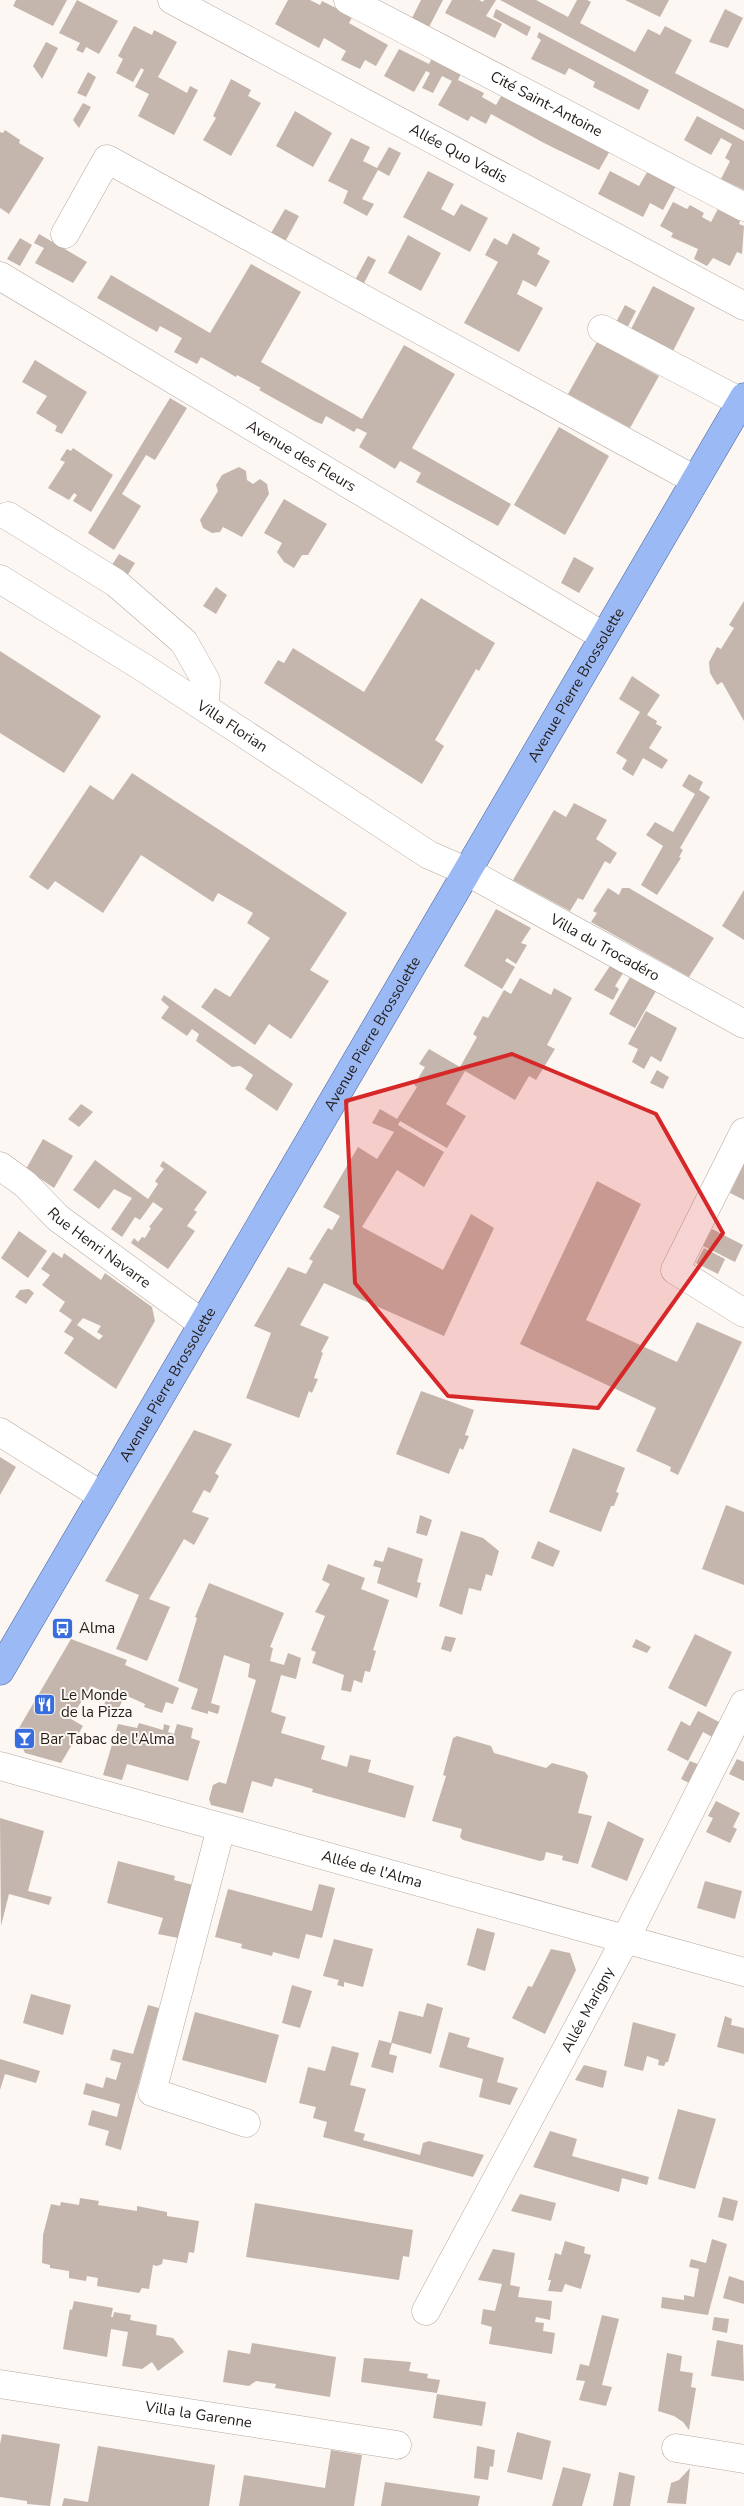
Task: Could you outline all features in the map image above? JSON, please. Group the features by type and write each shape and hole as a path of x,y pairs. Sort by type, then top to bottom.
{"main road":[{"name":"Avenue Pierre Brossolette","path":"0,1671 742,400"}],"street":[{"name":"Allée Quo Vadis","path":"172,0 744,306"},
{"name":"Cité Saint-Antoine","path":"348,0 744,207"},
{"path":"65,234 107,159 695,480"},
{"name":"Avenue des Fleurs","path":"0,276 603,636"},
{"path":"602,329 742,400"},
{"path":"8,516 116,583 184,642 206,681 205,708"},
{"name":"Villa Florian","path":"0,579 205,708 429,855 466,870"},
{"name":"Villa du Trocadéro","path":"466,870 744,1024"},
{"path":"744,1132 675,1270 744,1314"},
{"name":"Rue Henri Navarre","path":"0,1166 25,1184 58,1218 203,1324"},
{"path":"0,1432 102,1496"},
{"name":"Allée Marigny","path":"426,2311 625,1940 744,1704"},
{"name":"Allée de l'Alma","path":"0,1766 744,1972"},
{"path":"222,1828 152,2092 246,2123"},
{"name":"Villa la Garenne","path":"0,2384 397,2445"},
{"path":"676,2448 744,2459"}],"highlighted area":[{"path":"512,1054 656,1114 723,1233 598,1408 448,1396 355,1283 346,1101"}],"building":[{"path":"16,0 67,0 53,26 13,6"},
{"path":"77,0 118,21 99,54 86,47 83,53 76,50 80,43 59,33"},
{"path":"288,0 310,0 320,5 322,1 340,10 355,12 349,23 388,45 376,66 365,60 360,69 341,60 346,51 324,38 319,48 275,24"},
{"path":"421,0 443,0 428,29 411,20"},
{"path":"452,0 479,0 483,2 484,0 496,0 486,16 502,24 495,38 445,13"},
{"path":"500,0 536,0 568,17 577,0 587,0 591,2 580,23 635,52 648,29 660,35 665,26 692,40 675,73 744,109 744,130"},
{"path":"625,0 669,0 660,17"},
{"path":"496,9 531,27 527,36 493,17"},
{"path":"725,9 743,18 728,48 709,42"},
{"path":"134,26 152,35 154,30 177,42 158,77 187,93 190,86 198,90 174,135 138,116 149,94 135,87 144,70 141,68 133,82 116,73 123,59 118,56"},
{"path":"539,32 649,90 639,110 593,87 595,82 569,68 565,75 531,59 541,40 537,37"},
{"path":"46,42 58,48 42,79 33,66"},
{"path":"399,49 429,64 434,54 463,69 458,80 484,93 482,97 496,105 504,91 611,149 599,170 491,114 486,124 471,116 468,121 438,105 452,81 442,76 433,93 422,88 430,73 426,71 414,92 384,76"},
{"path":"88,72 96,77 86,97 77,93"},
{"path":"231,79 251,90 248,96 261,103 231,156 203,140 216,118 213,116"},
{"path":"83,103 91,107 79,128 73,120"},
{"path":"295,111 332,133 313,167 276,146"},
{"path":"697,116 744,141 744,190 721,179 730,161 725,158 732,144 721,138 711,155 684,140"},
{"path":"5,130 20,140 19,143 44,158 9,214 0,208 0,132 3,133"},
{"path":"351,138 370,147 363,161 377,168 389,147 401,153 389,176 378,170 362,199 374,204 367,216 343,203 348,191 328,181"},
{"path":"649,169 677,184 663,210 650,203 643,217 598,194 610,171 639,186"},
{"path":"428,171 454,184 441,209 454,216 461,204 488,218 470,252 403,217"},
{"path":"673,202 687,209 690,205 704,213 702,217 711,222 719,207 741,219 739,224 744,226 742,254 737,252 730,266 713,258 707,266 694,259 698,249 671,237 673,233 660,226"},
{"path":"285,209 299,216 285,242 270,235"},
{"path":"513,233 540,248 537,254 550,261 536,287 523,280 517,294 543,308 519,352 464,323 498,262 485,255 494,238 507,245"},
{"path":"39,234 87,262 73,283 35,263 44,248 34,243"},
{"path":"408,235 441,253 421,291 388,273"},
{"path":"20,238 32,245 20,266 7,259"},
{"path":"368,256 376,260 363,285 355,280"},
{"path":"251,264 301,292 261,362 362,419 404,345 455,374 412,448 511,504 498,526 416,482 421,473 416,470 400,461 395,469 359,447 367,433 357,428 354,432 326,416 322,424 316,422 259,390 261,388 237,375 236,377 201,357 197,364 174,352 182,338 160,326 157,332 97,298 111,275 210,333"},
{"path":"653,286 695,308 672,353 630,331"},
{"path":"625,305 636,311 624,334 613,328"},
{"path":"597,342 659,376 630,428 568,394"},
{"path":"35,360 87,392 62,434 55,431 57,426 36,413 47,396 22,382"},
{"path":"170,398 187,408 155,460 146,455 122,494 141,506 114,550 88,533"},
{"path":"559,427 609,456 565,535 514,505"},
{"path":"73,448 113,475 91,512 73,501 77,495 74,493 69,500 48,488 65,462 60,460 67,449 71,451"},
{"path":"239,467 246,471 247,480 253,484 260,479 267,484 269,494 242,537 223,527 220,532 212,533 203,528 200,520 218,491 216,485 222,475"},
{"path":"284,499 327,524 308,555 302,555 294,568 284,562 277,552 282,543 264,533"},
{"path":"119,554 135,563 124,581 108,571"},
{"path":"574,557 594,568 579,593 561,583"},
{"path":"216,587 227,595 216,614 203,606"},
{"path":"421,598 495,643 479,671 476,669 435,740 444,746 422,784 264,683 278,660 284,663 293,648 364,692"},
{"path":"744,601 744,721 722,682 717,685 710,673 709,662 717,647 721,649 734,628 729,625"},
{"path":"0,651 101,716 64,773 0,733"},
{"path":"632,676 660,695 647,715 657,721 656,724 662,727 649,748 668,760 662,769 643,758 633,776 622,769 627,760 616,753 640,712 619,699"},
{"path":"132,773 347,913 310,970 329,981 291,1039 269,1024 255,1045 201,1007 215,988 230,997 270,938 247,923 253,913 218,893 213,902 141,855 103,913 55,881 48,890 29,877 90,785 113,800"},
{"path":"689,774 703,782 699,790 710,797 680,848 683,850 679,857 681,858 657,895 641,885 663,846 646,835 655,822 673,832 695,794 682,786"},
{"path":"574,803 607,820 596,839 617,853 610,864 605,861 583,900 578,898 570,911 513,880 554,810 566,817"},
{"path":"608,888 619,895 622,888 629,888 714,938 689,977 591,922 597,913 593,911"},
{"path":"744,890 744,940 722,926"},
{"path":"496,909 531,928 521,943 527,945 516,964 507,958 505,961 515,967 502,989 464,966"},
{"path":"610,966 623,973 615,986 619,989 613,1000 594,990"},
{"path":"630,977 656,991 635,1028 609,1014"},
{"path":"520,978 551,995 554,988 572,998 547,1045 555,1049 536,1080 529,1076 515,1100 465,1071 446,1104 466,1116 447,1148 400,1121 398,1125 444,1152 424,1187 397,1170 362,1227 443,1270 471,1214 494,1228 444,1336 324,1283 300,1325 329,1337 321,1352 323,1353 314,1378 318,1379 312,1393 309,1391 299,1418 246,1398 271,1333 254,1326 288,1267 306,1274 313,1261 309,1259 328,1228 332,1230 340,1216 323,1207 358,1147 377,1159 394,1132 372,1123 380,1109 397,1119 417,1087 414,1085 425,1067 419,1064 429,1049 460,1067 477,1037 473,1034 483,1016 488,1018 504,990 511,994"},
{"path":"164,995 293,1084 277,1111 245,1089 253,1075 240,1066 232,1067 196,1041 199,1034 192,1029 187,1036 161,1018 169,1007 161,1000"},
{"path":"646,1011 677,1028 661,1062 651,1056 644,1069 632,1062 638,1049 628,1044"},
{"path":"657,1070 669,1077 663,1089 650,1083"},
{"path":"81,1104 93,1112 79,1127 68,1119"},
{"path":"43,1139 73,1156 54,1188 26,1169"},
{"path":"95,1160 148,1199 158,1184 155,1181 164,1169 160,1166 163,1161 207,1192 194,1210 197,1212 187,1226 195,1231 168,1269 131,1243 134,1238 138,1242 142,1237 145,1238 151,1228 149,1227 163,1209 153,1202 140,1220 135,1217 122,1237 111,1229 132,1198 114,1189 99,1209 73,1190"},
{"path":"744,1164 744,1200 730,1193"},
{"path":"597,1181 641,1204 586,1320 677,1362 697,1322 742,1342 678,1475 670,1471 671,1467 636,1451 656,1408 520,1344"},
{"path":"712,1229 743,1245 735,1262 703,1246"},
{"path":"19,1231 47,1251 28,1278 1,1258"},
{"path":"704,1248 725,1259 718,1274 696,1263"},
{"path":"53,1252 62,1258 64,1253 101,1280 105,1273 152,1307 155,1321 116,1389 64,1353 74,1338 64,1332 72,1320 59,1311 65,1302 42,1285 50,1275 41,1269","holes":["83,1318 101,1326 97,1332 103,1336 99,1340 77,1325"]},
{"path":"29,1289 34,1293 26,1304 15,1297 20,1290"},
{"path":"421,1391 474,1410 465,1435 469,1436 463,1450 460,1448 449,1474 396,1454"},
{"path":"194,1430 232,1444 215,1473 219,1476 210,1493 204,1490 192,1512 209,1518 194,1545 184,1539 149,1599 170,1607 147,1661 116,1649 139,1595 105,1581"},
{"path":"573,1448 625,1468 616,1492 619,1493 614,1506 611,1506 601,1532 549,1512"},
{"path":"0,1457 16,1467 0,1495"},
{"path":"726,1505 744,1512 744,1585 702,1569"},
{"path":"420,1515 432,1520 427,1536 416,1533"},
{"path":"461,1531 483,1538 499,1551 492,1576 486,1574 481,1591 469,1588 462,1615 439,1606"},
{"path":"538,1541 560,1551 553,1567 531,1558"},
{"path":"388,1547 423,1559 417,1582 421,1583 417,1598 377,1583 381,1568 373,1566 375,1560 383,1562"},
{"path":"328,1564 365,1578 361,1589 389,1600 373,1650 376,1651 370,1672 365,1671 362,1683 354,1680 351,1692 341,1690 344,1675 312,1663 316,1652 311,1650 325,1616 315,1612 330,1584 322,1580"},
{"path":"209,1583 284,1613 270,1647 273,1648 270,1661 284,1665 288,1653 301,1658 296,1679 281,1675 271,1712 286,1717 281,1733 325,1746 321,1759 347,1767 350,1755 371,1760 368,1772 414,1786 405,1818 312,1792 313,1789 275,1778 272,1787 252,1781 243,1813 211,1805 209,1799 213,1785 219,1782 226,1784 256,1680 248,1677 250,1664 224,1655 211,1703 220,1706 218,1714 208,1711 208,1714 191,1709 198,1689 178,1681 197,1618 195,1617"},
{"path":"695,1634 732,1652 706,1707 668,1688"},
{"path":"445,1636 456,1638 451,1652 441,1649"},
{"path":"71,1639 127,1660 125,1665 179,1688 173,1704 166,1702 162,1713 144,1707 145,1704 125,1695 117,1712 103,1707 109,1694 91,1686 73,1715 64,1709 61,1713 83,1726 61,1763 25,1753 16,1733"},
{"path":"636,1639 651,1647 647,1653 632,1647"},
{"path":"698,1711 721,1723 714,1738 703,1732 688,1761 667,1750 681,1721 690,1726"},
{"path":"139,1723 163,1730 164,1724 170,1726 168,1732 174,1734 177,1724 193,1728 191,1738 200,1741 188,1781 127,1764 122,1780 103,1775 118,1724 137,1728"},
{"path":"457,1736 491,1746 494,1753 546,1768 552,1763 585,1772 588,1776 578,1813 592,1816 578,1864 562,1860 563,1856 546,1852 544,1860 540,1861 463,1840 460,1837 462,1829 432,1821 446,1776 443,1775 453,1738"},
{"path":"737,1759 744,1762 744,1781 729,1774"},
{"path":"690,1761 700,1765 691,1784 681,1779"},
{"path":"716,1801 740,1813 733,1827 737,1829 730,1843 706,1832 713,1818 708,1816"},
{"path":"0,1818 44,1831 28,1891 52,1897 49,1905 9,1894 1,1926"},
{"path":"608,1821 644,1839 627,1881 591,1867"},
{"path":"118,1861 175,1876 174,1880 193,1885 178,1938 158,1934 163,1918 107,1903"},
{"path":"705,1881 742,1891 735,1919 697,1908"},
{"path":"319,1884 335,1888 322,1938 306,1934 299,1959 273,1952 272,1956 241,1948 242,1944 215,1937 228,1889 312,1911"},
{"path":"477,1928 495,1933 485,1971 467,1965"},
{"path":"334,1939 373,1949 363,1987 344,1982 344,1987 337,1985 339,1980 323,1976"},
{"path":"551,1949 570,1953 576,1970 545,2034 512,2018 528,1986 532,1987"},
{"path":"292,1985 312,1991 300,2028 282,2023"},
{"path":"31,1994 71,2005 63,2035 23,2023"},
{"path":"427,2003 443,2008 431,2054 392,2043 389,2054 397,2056 393,2073 371,2067 379,2040 391,2043 399,2011 423,2017"},
{"path":"148,2005 159,2008 121,2150 105,2145 109,2131 88,2125 92,2110 117,2117 120,2104 83,2094 86,2083 103,2088 106,2077 116,2080 121,2063 110,2060 113,2049 133,2054"},
{"path":"195,2012 279,2035 266,2083 182,2060"},
{"path":"725,2016 732,2019 731,2025 744,2028 744,2054 717,2047"},
{"path":"633,2022 676,2034 668,2062 664,2066 658,2065 659,2060 647,2056 643,2071 624,2066"},
{"path":"449,2032 470,2038 467,2047 504,2058 497,2082 518,2088 510,2105 479,2097 483,2079 439,2067"},
{"path":"332,2046 359,2053 350,2085 366,2089 354,2131 365,2134 363,2140 420,2155 423,2143 429,2141 484,2155 473,2177 323,2137 327,2122 313,2118 316,2107 299,2103 308,2067 325,2071"},
{"path":"0,2059 40,2071 36,2083 5,2074 0,2090"},
{"path":"584,2065 607,2071 603,2088 575,2080"},
{"path":"678,2109 716,2119 695,2189 658,2179"},
{"path":"550,2131 577,2139 572,2156 649,2177 647,2185 622,2178 619,2192 533,2167"},
{"path":"520,2194 556,2203 551,2221 511,2211"},
{"path":"723,2197 738,2201 733,2221 718,2217"},
{"path":"80,2198 99,2201 98,2205 137,2211 137,2206 167,2212 167,2216 199,2221 194,2253 189,2252 187,2263 163,2259 162,2264 153,2265 149,2289 142,2288 139,2293 97,2286 98,2278 87,2276 86,2281 69,2278 69,2271 50,2268 50,2265 42,2263 43,2235 51,2204 60,2206 61,2202 79,2205"},
{"path":"255,2203 413,2230 409,2257 403,2256 399,2280 246,2257"},
{"path":"712,2239 727,2244 708,2315 661,2308 662,2297 684,2300 684,2295 694,2297 699,2269 689,2267 691,2259 706,2263"},
{"path":"565,2241 585,2247 584,2253 591,2255 581,2289 565,2284 562,2292 548,2291 551,2280 548,2280 555,2253 561,2255"},
{"path":"493,2249 515,2253 510,2285 520,2287 518,2297 552,2301 550,2320 536,2317 535,2322 544,2323 543,2331 555,2333 552,2354 489,2344 492,2327 481,2324 483,2309 495,2311 502,2284 478,2280"},
{"path":"729,2276 744,2281 744,2304 723,2298"},
{"path":"74,2301 113,2308 111,2317 113,2317 114,2312 131,2315 130,2320 157,2325 156,2335 173,2338 184,2352 158,2371 152,2362 142,2369 122,2366 128,2332 111,2329 107,2357 63,2349 70,2309 72,2310"},
{"path":"602,2315 619,2319 602,2385 612,2387 606,2406 579,2400 585,2381 576,2380 580,2364 589,2366"},
{"path":"714,2317 729,2319 727,2333 712,2330"},
{"path":"717,2340 743,2345 744,2381 711,2376"},
{"path":"252,2343 336,2357 330,2397 275,2388 276,2384 256,2381 249,2386 223,2382 228,2350 250,2354"},
{"path":"667,2353 682,2356 680,2371 693,2373 691,2387 696,2388 689,2430 683,2422 674,2416 658,2411"},
{"path":"364,2358 411,2362 409,2371 428,2374 427,2378 440,2380 437,2393 361,2382"},
{"path":"437,2394 486,2402 482,2426 433,2418"},
{"path":"517,2432 551,2441 542,2480 507,2472"},
{"path":"2,2434 60,2444 50,2506 27,2504 27,2501 0,2497 0,2444"},
{"path":"98,2446 215,2465 209,2506 62,2506 64,2498 88,2502"},
{"path":"477,2446 495,2450 493,2467 490,2466 488,2480 474,2478"},
{"path":"331,2450 362,2455 354,2506 239,2506 244,2475 325,2488"},
{"path":"563,2467 591,2474 582,2506 552,2506"},
{"path":"690,2468 686,2504 667,2503 671,2483 679,2480"},
{"path":"619,2472 635,2476 630,2506 613,2506"},
{"path":"385,2482 480,2496 478,2506 381,2506"}],"place":[{"name":"Alma","path":"63,1628"},
{"name":"Le Monde de la Pizza","path":"45,1704"},
{"name":"Bar Tabac de l'Alma","path":"24,1739"}]}
